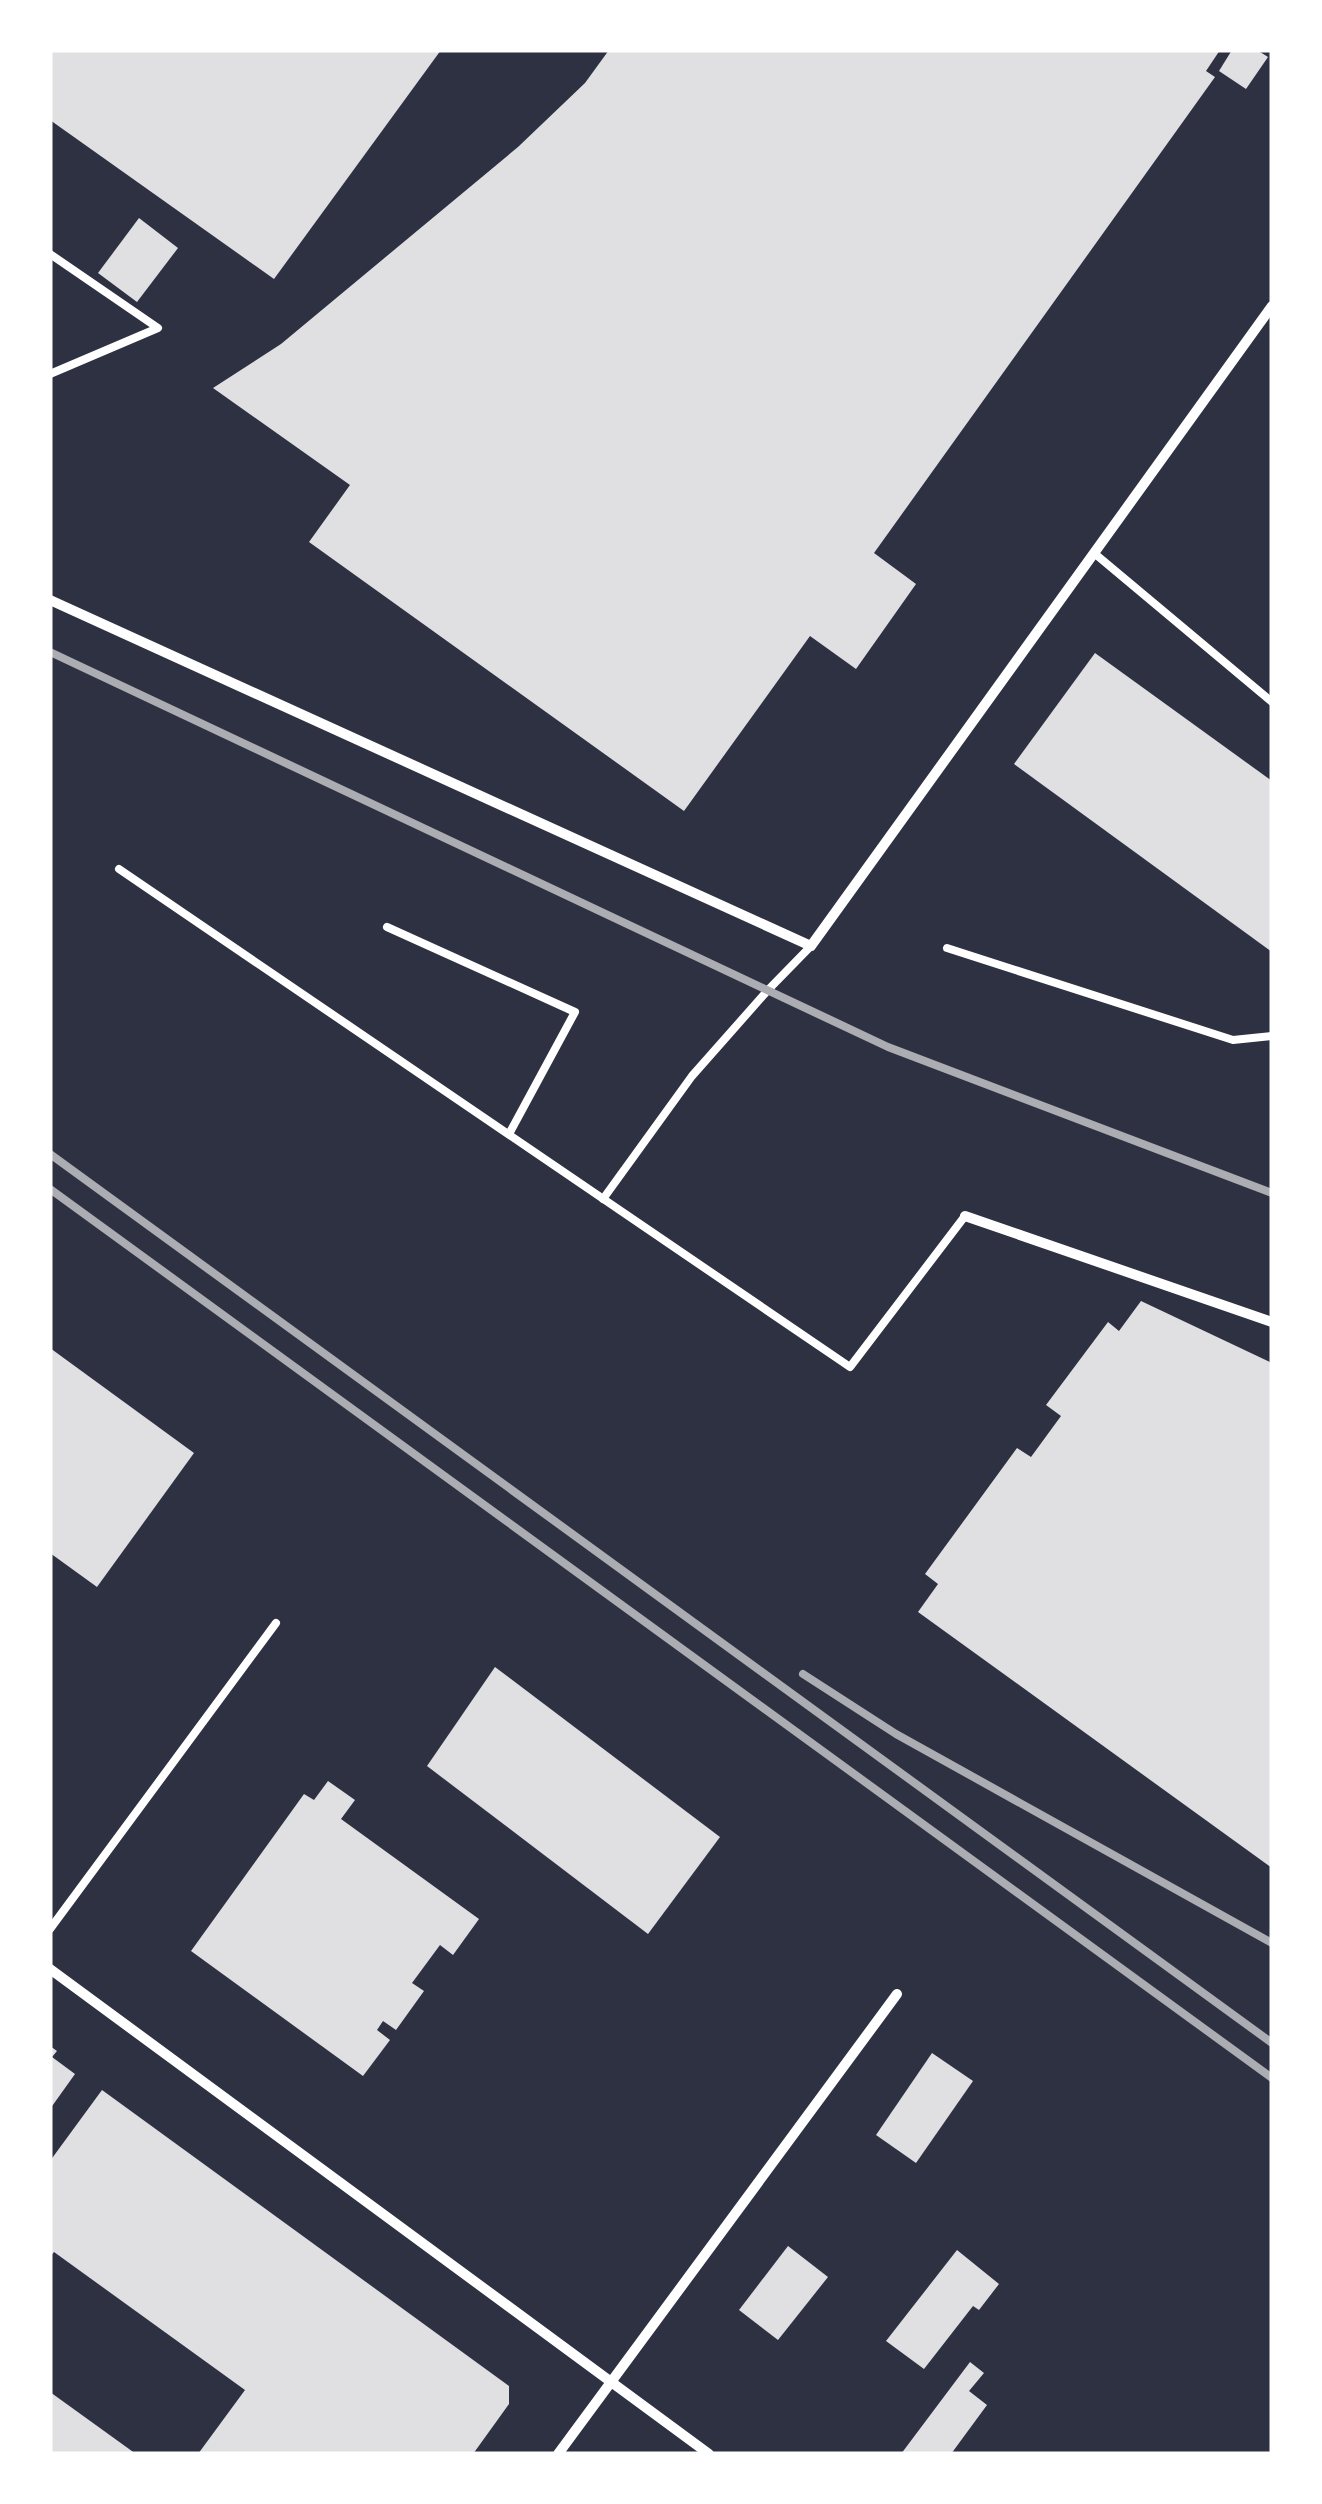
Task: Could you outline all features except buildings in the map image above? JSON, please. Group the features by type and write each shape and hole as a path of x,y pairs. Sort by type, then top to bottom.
{"street":[{"path":"50,600 812,946 1272,306"},
{"path":"964,1216 1272,1322"},
{"path":"50,1968 709,2454"},
{"path":"558,2454 897,1994"}],"lane":[{"path":"50,254 158,328 50,374"},
{"path":"1094,553 1272,702"},
{"path":"120,868 850,1367 964,1216"},
{"path":"387,927 576,1012 509,1134"},
{"path":"603,1198 692,1076 812,946"},
{"path":"947,948 1233,1040 1272,1036"},
{"path":"50,1929 276,1623"}],"railway":[{"path":"50,652 888,1047 1272,1193"},
{"path":"50,1154 1272,2043"},
{"path":"50,1189 1272,2078"},
{"path":"803,1674 896,1734 1272,1943"}]}
